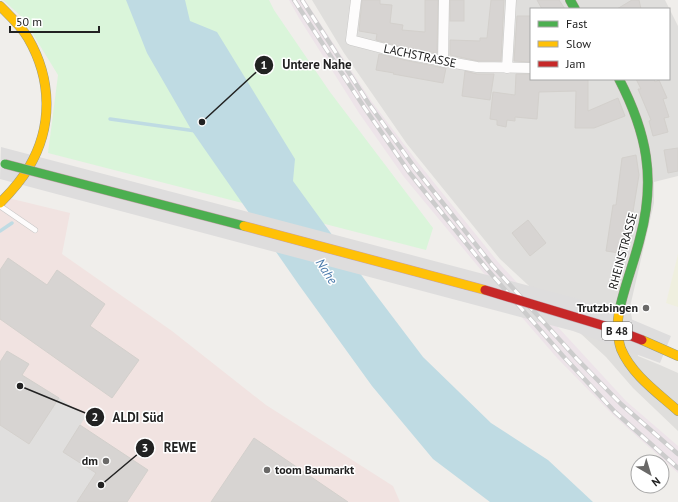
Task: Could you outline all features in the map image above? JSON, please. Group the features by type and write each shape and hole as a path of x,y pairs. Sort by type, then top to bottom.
{"main road":[{"path":"0,6 28,38 36,54 45,85 46,113 42,140 31,166 17,187 0,205"},
{"name":"RHEINSTRASSE","path":"620,80 635,112 642,133 648,178 647,205 642,232 618,312 617,333 627,360 640,375 678,411"},
{"path":"2,163 498,293 601,325 642,340 678,356"}],"street":[{"name":"LACHSTRASSE","path":"356,0 351,40 443,62 477,67 530,68"},
{"path":"443,62 444,0"},
{"path":"506,68 510,0"}],"lane":[{"path":"0,205 35,230"}],"shaded area":[{"path":"289,0 305,0 372,102 419,164 498,262 626,401 678,446 678,473 670,466 670,454 657,454 613,415 558,359 481,270 404,177 359,113"},
{"path":"312,0 665,0 669,8 530,8 530,80 670,80 670,10 678,26 678,176 654,182 654,203 630,307 638,356 678,373 678,431 633,388 606,357 500,259 407,144 344,53"},
{"path":"0,196 70,213 62,254 172,331 266,405 393,486 400,502 0,502"},
{"path":"59,398 86,416 63,452 96,473 77,502 0,502 0,425 29,444"}],"green space":[{"path":"3,0 269,0 274,10 330,92 433,228 426,250 48,153 58,75 23,18"},
{"path":"678,254 678,307 666,303"}],"water":[{"name":"Nahe","path":"126,0 185,0 190,21 217,32 295,159 293,181 423,357 491,423 548,460 593,502 490,502 433,459 372,386 299,285 192,131 147,53"}],"pier":[{"path":"1,147 575,298 607,309 671,336 660,363 573,331 0,179"}],"building":[{"path":"362,0 380,0 380,4 392,5 390,23 403,25 402,30 425,32 425,0 438,0 437,53 406,48 376,40 377,34 359,31"},
{"path":"450,0 464,0 464,21 450,21"},
{"path":"491,0 504,0 501,61 478,61 450,55 450,40 480,41 480,38 487,38"},
{"path":"537,0 559,0 564,8 541,8"},
{"path":"632,0 639,0 641,8 619,8"},
{"path":"517,16 530,16 530,62 514,61"},
{"path":"379,54 446,68 443,83 376,70"},
{"path":"465,71 477,74 494,74 490,100 462,96"},
{"path":"516,74 530,74 530,80 588,80 588,111 618,98 625,116 594,128 575,128 576,91 539,92 537,119 515,117 515,121 507,120 506,127 497,125 497,120 490,119 493,92 515,95"},
{"path":"636,80 654,80 655,82 659,80 667,98 663,99 669,117 664,118 668,132 653,136 649,121 651,120 638,89 641,89"},
{"path":"678,148 678,171 668,173 664,150"},
{"path":"636,155 639,175 626,254 606,251 613,205 616,205 622,158"},
{"path":"528,220 546,243 530,256 512,233"},
{"path":"8,258 47,285 57,270 105,304 90,326 139,360 112,398 0,319 0,270"},
{"path":"7,351 29,364 22,375 59,398 29,444 0,425 0,362"},
{"name":"dm","path":"80,425 148,470 127,502 77,502 96,473 63,452"},
{"name":"toom Baumarkt","path":"254,438 348,502 211,502"}],"waterway":[{"path":"110,119 196,131"},
{"path":"0,231 12,223"}],"railway":[{"path":"294,0 364,107 409,172 486,268 563,356 615,412 678,468"},
{"path":"302,0 369,104 415,168 492,265 577,359 621,404 678,454"}],"traffic: fast":[{"path":"570,0 574,8"},
{"path":"619,312 638,247 645,216 648,176 642,137 629,99 620,80"},
{"path":"5,164 244,226"}],"traffic: slow":[{"path":"0,6 22,29 36,54 42,70 46,103 46,119 37,152 23,177 0,203"},
{"path":"244,226 485,290"},
{"path":"619,312 619,340 621,349 626,358 646,383 678,411"},
{"path":"642,340 678,356"}],"traffic: jam":[{"path":"485,290 608,327 642,340"}],"place":[{"name":"Untere Nahe","path":"202,122"},
{"name":"Trutzbingen","path":"646,308"},
{"name":"ALDI Süd","path":"20,386"},
{"name":"dm","path":"106,461"},
{"name":"toom Baumarkt","path":"267,470"},
{"name":"REWE","path":"101,485"}]}
